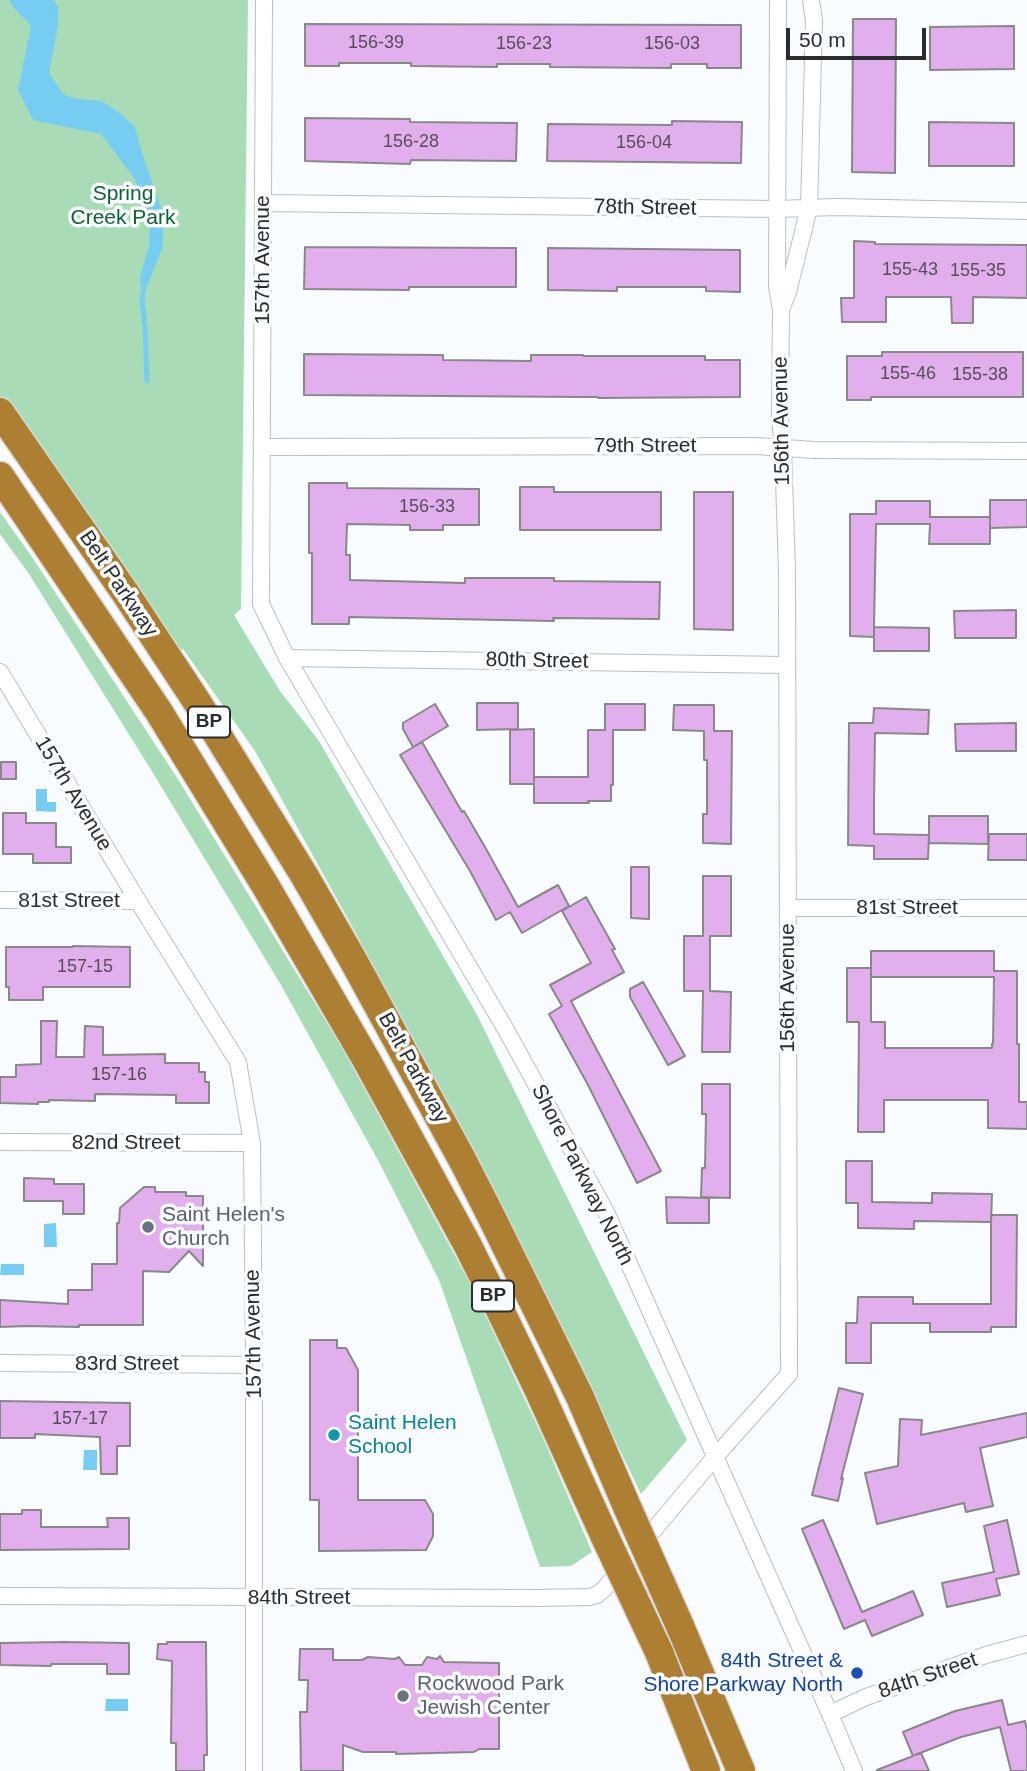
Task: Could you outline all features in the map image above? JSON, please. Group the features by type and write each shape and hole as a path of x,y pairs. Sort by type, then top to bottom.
{"highway":[{"name":"Belt Parkway","path":"0,412 199,705 304,875 458,1151 580,1397 741,1771"},
{"name":"Belt Parkway","path":"0,476 159,712 265,885 467,1244 539,1391 659,1652 706,1771"}],"street":[{"name":"157th Avenue","path":"261,604 264,0"},
{"name":"156th Avenue","path":"597,1595 789,1374 788,665 780,419 781,310 777,286 778,0"},
{"name":"156th Avenue","path":"781,310 809,208 814,21 811,0"},
{"name":"78th Street","path":"263,203 1027,211"},
{"name":"79th Street","path":"262,447 757,446 814,450 1027,451"},
{"name":"Shore Parkway North","path":"261,604 287,657 505,1028 606,1212 854,1771"},
{"name":"80th Street","path":"287,657 788,665"},
{"name":"157th Avenue","path":"0,672 238,1062 252,1143 254,1771"},
{"name":"81st Street","path":"0,900 138,901"},
{"name":"81st Street","path":"788,908 1027,908"},
{"name":"82nd Street","path":"0,1142 252,1143"},
{"name":"83rd Street","path":"0,1363 254,1365"},
{"name":"84th Street","path":"0,1596 535,1598 597,1595"},
{"name":"84th Street","path":"831,1714 866,1697 986,1655 1027,1644"}],"green space":[{"name":"Spring Creek Park","path":"0,0 248,0 241,609 234,615 280,691 319,741 476,1013 687,1440 641,1494 512,1225 255,751 183,649 167,658 0,412"},
{"path":"0,512 176,776 343,1049 473,1289 543,1438 592,1552 571,1566 540,1567 439,1280 379,1162 281,985 153,773 29,574 0,534"}],"water":[{"path":"9,0 54,0 58,7 58,25 49,73 63,94 78,99 102,101 135,127 163,214 163,246 142,299 140,277 149,247 150,215 134,178 101,134 33,120 18,90 31,26"},
{"path":"36,789 47,789 47,802 56,802 56,812 36,811"},
{"path":"56,1223 57,1247 44,1247 44,1224"},
{"path":"1,1264 24,1264 24,1275 0,1275"},
{"path":"84,1450 97,1450 97,1470 83,1470"},
{"path":"106,1699 128,1699 128,1711 105,1711"}],"building":[{"path":"853,19 896,19 895,173 852,172"},
{"path":"305,24 741,25 741,68 707,68 707,64 671,64 671,68 550,67 550,64 497,64 497,67 411,66 411,63 305,66"},
{"path":"1014,26 1014,69 930,70 930,27"},
{"path":"305,118 517,123 516,161 411,160 410,164 305,161"},
{"path":"672,121 742,122 741,163 547,161 548,124 672,125"},
{"path":"929,122 1014,123 1014,166 929,166"},
{"path":"854,241 875,244 1027,245 1027,298 973,297 973,323 952,323 951,297 886,297 886,322 842,322 841,298 854,298"},
{"path":"305,247 516,248 516,287 304,289"},
{"path":"548,248 740,250 740,292 706,291 706,287 617,287 617,291 548,290"},
{"path":"882,352 1023,352 1023,397 871,397 871,400 847,400 847,356 882,356"},
{"path":"304,354 443,355 443,360 531,361 531,355 705,356 705,360 740,360 740,397 304,395"},
{"path":"309,483 347,483 347,488 479,489 479,525 443,525 443,530 410,530 410,525 347,524 346,555 350,555 350,580 465,583 465,578 554,578 554,581 660,582 659,619 553,618 554,621 349,617 349,624 312,624"},
{"path":"520,487 554,487 554,492 661,492 661,530 520,530"},
{"path":"694,492 733,492 733,630 694,629"},
{"path":"990,500 1027,500 1027,527 990,528"},
{"path":"876,501 930,501 930,517 990,517 990,544 929,544 930,524 876,524 874,627 929,628 929,651 874,651 874,637 850,636 850,514 876,514"},
{"path":"1016,610 1016,638 955,638 954,611"},
{"path":"477,703 518,703 518,729 477,730"},
{"path":"435,704 448,726 413,747 403,729 403,723"},
{"path":"605,704 645,704 645,730 613,730 611,801 534,803 534,784 510,784 510,730 534,729 534,777 588,777 588,730 605,730"},
{"path":"674,705 714,705 714,731 732,731 731,844 703,843 703,814 707,814 704,731 673,730"},
{"path":"874,708 929,710 928,734 875,733 874,804 874,834 929,835 928,859 874,859 874,846 848,845 849,723 873,723"},
{"path":"1016,723 1016,751 956,751 955,724"},
{"path":"422,742 518,907 558,885 569,906 522,933 510,912 496,920 470,871 400,755"},
{"path":"1,762 16,762 16,779 1,779"},
{"path":"3,813 26,813 26,823 56,823 56,847 71,847 71,863 33,863 33,854 3,854"},
{"path":"929,816 988,816 988,844 929,843"},
{"path":"989,834 1027,834 1027,860 988,860"},
{"path":"631,867 649,867 649,919 631,918"},
{"path":"703,876 731,876 731,936 710,936 710,991 731,992 730,1052 702,1052 703,991 684,991 684,936 703,936"},
{"path":"586,897 615,949 612,950 624,972 571,1001 661,1171 637,1183 549,1014 562,1006 550,985 591,963 562,911"},
{"path":"6,947 130,947 130,987 43,987 43,1000 9,1000 9,987 6,987"},
{"path":"871,951 994,951 994,971 1017,971 1019,1102 1027,1102 1027,1129 988,1128 988,1100 884,1100 884,1132 858,1132 859,1022 847,1022 847,968 871,968","holes":["871,977 994,977 992,1048 885,1048 885,1022 871,1022"]},
{"path":"643,982 685,1056 668,1065 630,997 630,989"},
{"path":"41,1021 57,1021 56,1057 84,1057 85,1026 103,1027 103,1055 165,1054 165,1063 199,1063 199,1072 205,1072 205,1082 209,1082 209,1103 176,1103 176,1095 95,1094 95,1101 0,1103 0,1077 16,1077 16,1065 41,1064"},
{"path":"702,1084 730,1084 730,1198 701,1197 702,1168 705,1168 706,1114 702,1114"},
{"path":"846,1161 872,1161 872,1202 932,1203 932,1193 992,1194 991,1222 914,1221 914,1229 858,1228 858,1203 846,1203"},
{"path":"24,1178 54,1179 54,1184 84,1184 84,1214 63,1214 63,1201 24,1201"},
{"path":"144,1187 155,1187 155,1192 186,1192 186,1196 203,1196 203,1266 189,1251 169,1272 143,1271 143,1325 0,1327 0,1300 68,1304 68,1290 92,1290 92,1264 117,1264 117,1223 120,1208"},
{"path":"666,1197 709,1198 709,1223 667,1223"},
{"path":"991,1215 1017,1215 1016,1327 991,1327 991,1332 930,1332 930,1323 871,1323 871,1363 846,1363 846,1323 857,1323 858,1297 913,1297 913,1304 991,1304"},
{"name":"Saint Helen School","path":"310,1340 337,1340 337,1348 346,1348 358,1370 358,1500 425,1500 433,1514 433,1536 426,1550 319,1551 319,1500 310,1500"},
{"path":"839,1388 863,1394 838,1501 812,1495"},
{"path":"0,1401 130,1403 130,1446 117,1446 117,1474 101,1474 100,1437 35,1434 35,1438 0,1438"},
{"path":"1027,1413 1027,1437 980,1448 993,1506 966,1512 964,1503 877,1524 865,1473 898,1466 900,1419 922,1420 921,1435"},
{"path":"22,1510 41,1510 41,1527 108,1527 107,1518 129,1518 129,1549 0,1550 0,1514 22,1514"},
{"path":"823,1520 862,1612 913,1591 923,1615 872,1636 865,1620 844,1629 802,1529"},
{"path":"1007,1520 1019,1574 996,1579 1000,1595 947,1607 942,1583 994,1572 984,1526"},
{"path":"206,1642 207,1755 204,1755 204,1771 176,1771 176,1743 171,1743 172,1661 157,1659 158,1644"},
{"path":"0,1643 129,1643 129,1674 107,1674 107,1664 0,1665"},
{"name":"Rockwood Park Jewish Center","path":"300,1649 333,1649 333,1660 399,1657 405,1665 422,1665 427,1657 437,1659 440,1656 444,1662 499,1663 499,1749 396,1754 363,1752 343,1745 343,1771 301,1771 300,1712 307,1712 308,1680 299,1680"},
{"path":"1002,1700 1008,1725 1025,1721 1027,1771 1011,1771 1000,1727 961,1737 915,1755 921,1753 929,1771 877,1771 913,1756 903,1732 955,1711"}],"waterway":[{"path":"143,294 147,381"}],"place":[{"name":"Saint Helen's Church","path":"148,1227"},
{"name":"Saint Helen School","path":"334,1435"},
{"name":"84th Street & Shore Parkway North","path":"857,1673"},
{"name":"Rockwood Park Jewish Center","path":"403,1696"}]}
